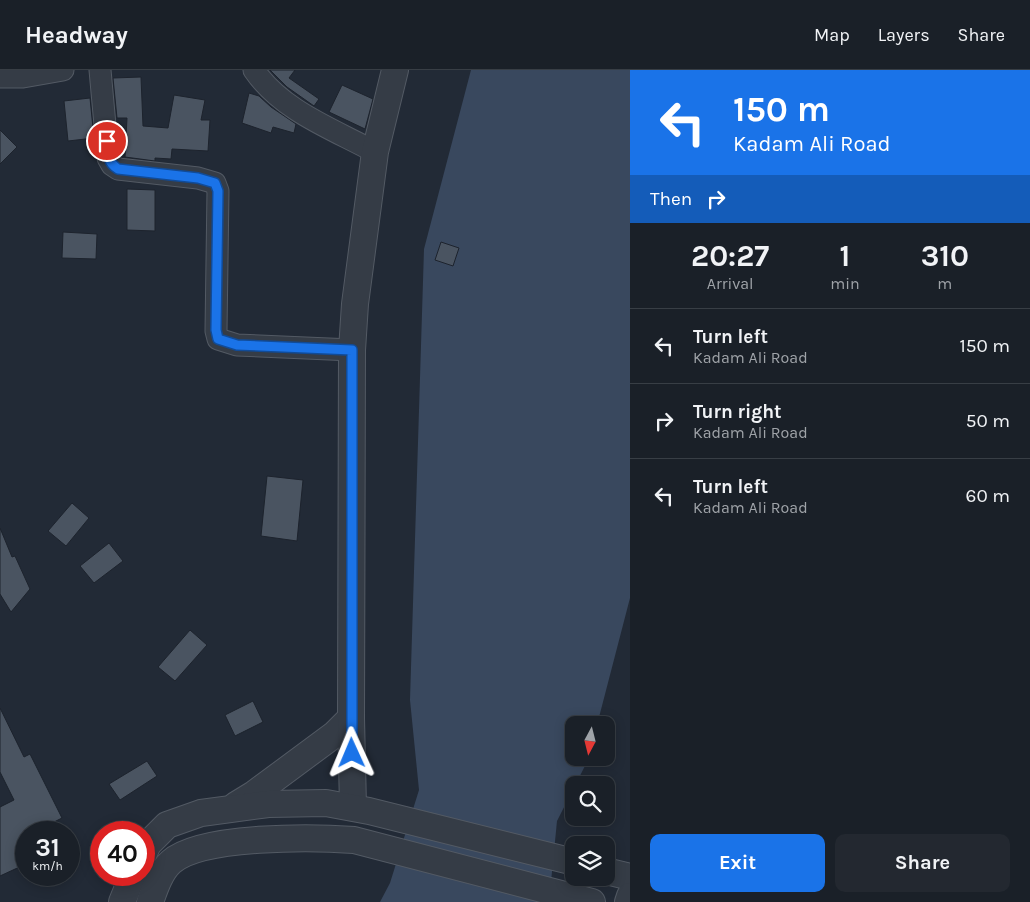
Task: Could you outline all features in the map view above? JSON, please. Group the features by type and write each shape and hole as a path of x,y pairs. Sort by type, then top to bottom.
{"street":[{"path":"0,77 23,77 63,70"},
{"path":"100,70 108,158 112,165 118,169 198,178 215,183 218,191 216,330 218,339 237,345 352,350"},
{"path":"254,70 262,81 285,103 375,152"},
{"path":"361,809 351,718 352,350 355,304 375,152 395,70"},
{"path":"230,808 254,794 335,734 351,718"},
{"path":"155,837 167,825 201,813 268,804 326,803 361,809 565,860"},
{"path":"150,902 160,876 172,862 192,851 238,842 317,838 354,840 581,899"},
{"path":"615,873 630,877"},
{"path":"122,902 129,886"},
{"path":"628,902 630,896"}],"water":[{"path":"471,70 630,70 630,598 599,716 565,716 565,766 585,766 580,776 565,776 565,805 557,821 549,902 380,902 390,883 419,790 410,700 424,249"}],"building":[{"path":"270,70 295,70 289,78 319,99 314,106 287,87"},
{"path":"141,77 143,126 168,128 174,95 205,100 201,120 210,120 208,151 172,149 171,159 155,158 155,161 125,157 127,118 117,118 113,78"},
{"path":"342,85 373,99 365,129 329,112"},
{"path":"249,93 259,96 271,107 296,124 294,133 273,127 271,133 242,123"},
{"path":"90,98 94,138 68,141 64,101"},
{"path":"0,130 17,147 0,164"},
{"path":"127,189 155,190 155,231 127,230"},
{"path":"63,232 97,234 96,259 62,258"},
{"path":"441,242 459,248 453,266 435,260"},
{"path":"267,476 303,480 297,541 261,536"},
{"path":"72,503 89,518 66,546 48,531"},
{"path":"0,528 12,557 15,556 30,589 11,612 0,594"},
{"path":"109,543 123,561 94,583 80,566"},
{"path":"190,630 207,645 175,681 158,667"},
{"path":"253,701 263,722 235,736 225,715"},
{"path":"0,708 24,757 30,754 62,818 56,821 15,821 15,869 0,876 0,807 14,800 0,772"},
{"path":"147,761 157,776 120,800 109,784"}],"route":[{"path":"107,141 108,158 112,165 118,169 198,178 215,183 218,191 216,330 218,339 237,345 352,350 352,753"}]}
